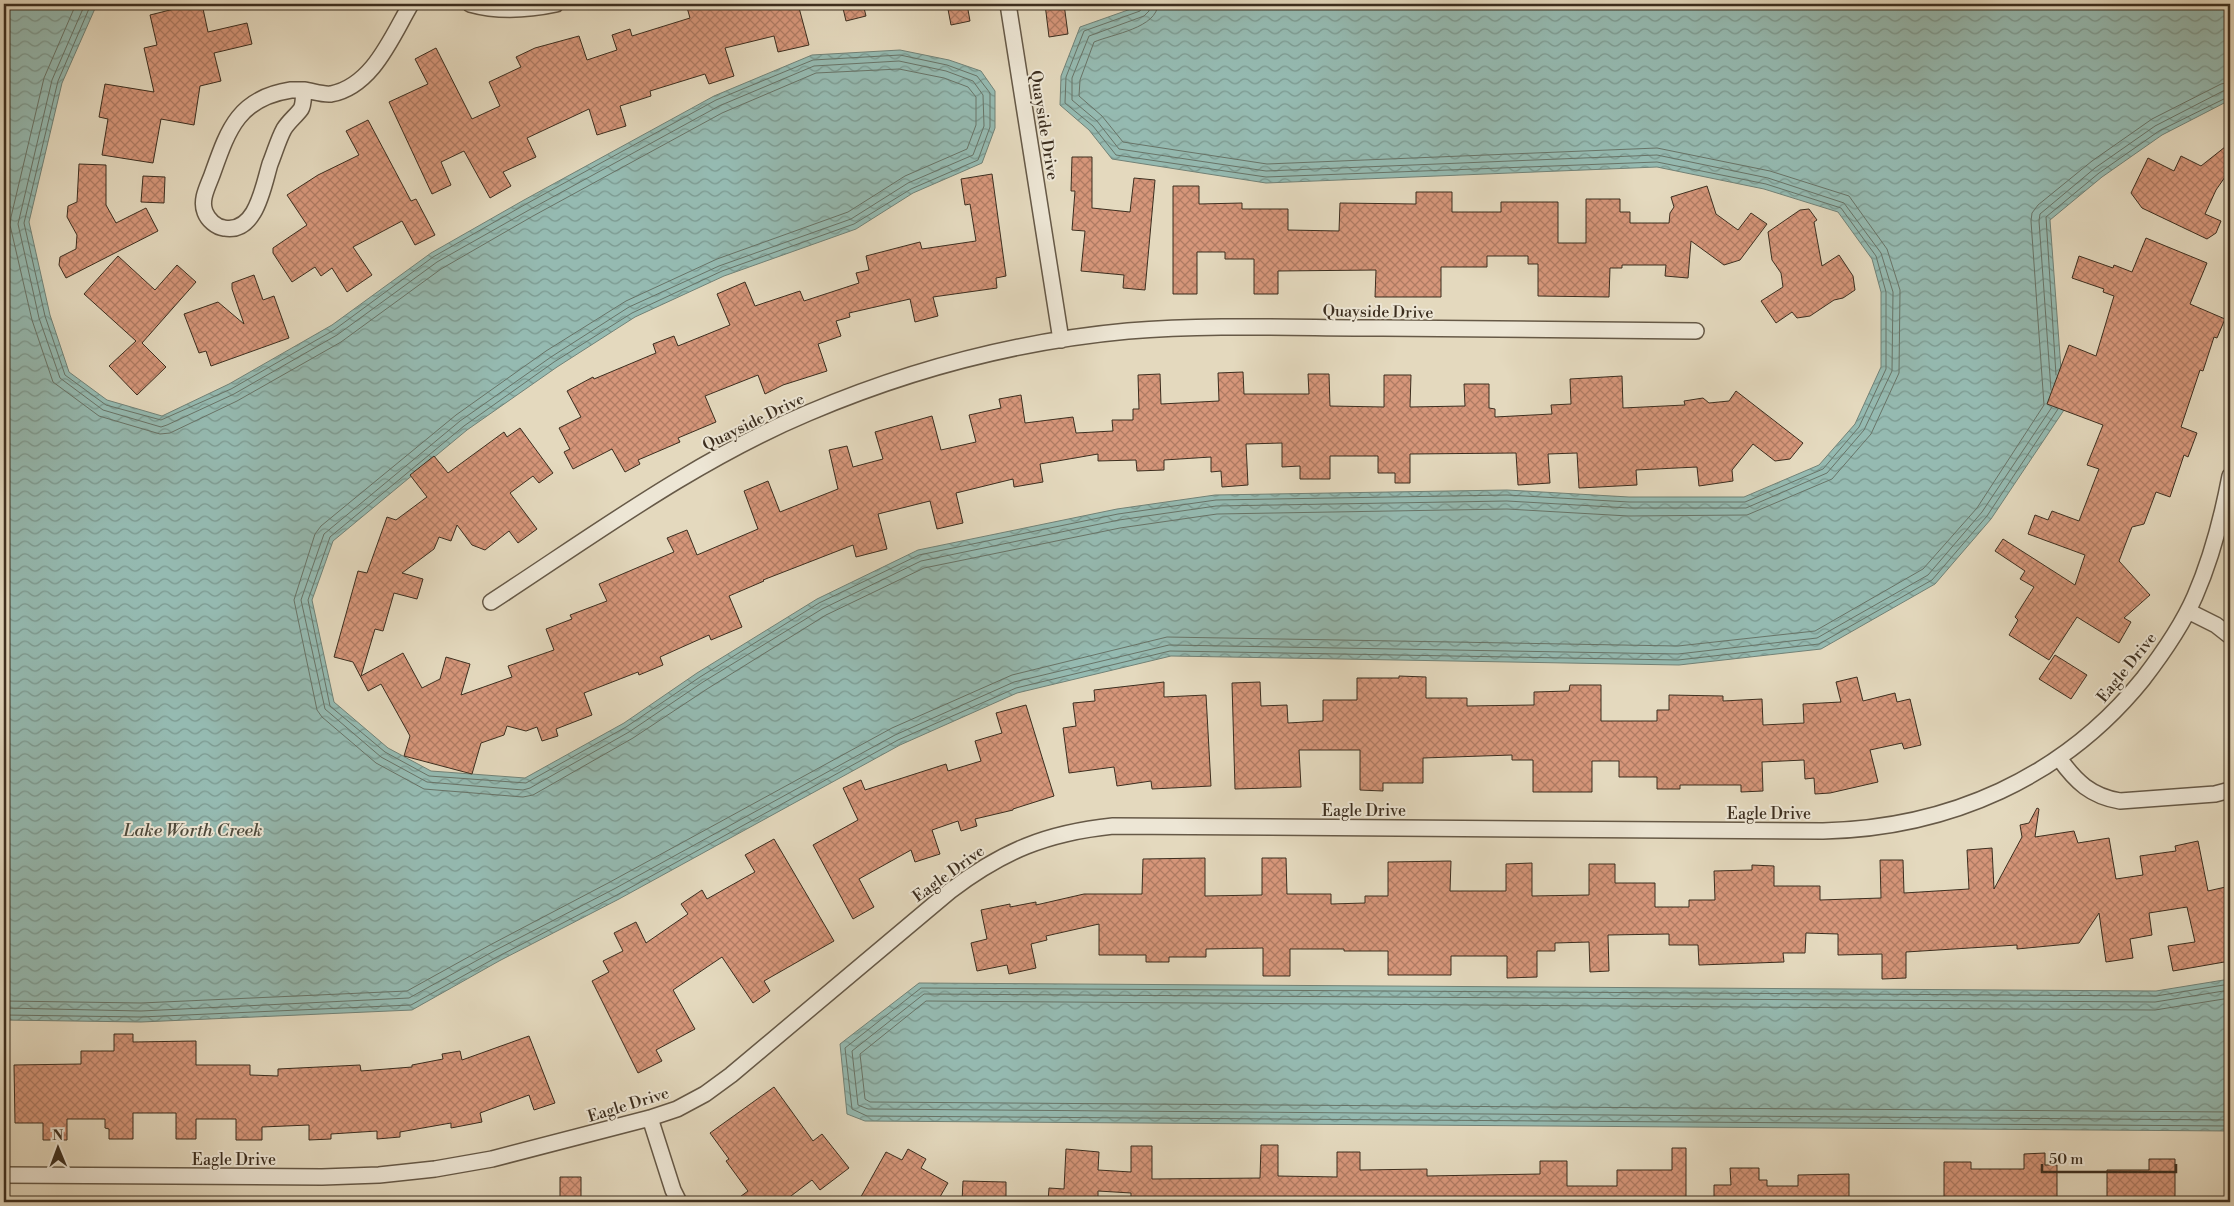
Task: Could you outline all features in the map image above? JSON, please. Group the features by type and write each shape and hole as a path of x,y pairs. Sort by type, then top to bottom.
{"street":[{"path":"304,90 302,108 293,117 279,139 254,212 247,222 235,229 222,228 211,222 204,211 204,198 227,133 243,112 265,97 277,92 304,90 330,94 353,85 382,56 411,4"},
{"path":"470,4 487,8 514,9 556,4"},
{"name":"Quayside Drive","path":"1008,4 1061,340"},
{"name":"Quayside Drive","path":"491,602 703,465 807,413 869,389 932,368 996,352 1061,340 1128,331 1210,327 1696,331"},
{"name":"Eagle Drive","path":"4,1175 322,1177 379,1175 436,1169 492,1159 650,1118 705,1094 731,1075 950,891 981,868 1038,840 1063,834 1113,826 1854,830 1907,823 1969,805 2025,779 2059,758 2095,729 2128,696 2157,660 2188,610 2212,554 2230,476"},
{"path":"2188,610 2216,625 2230,636"},
{"path":"2059,758 2082,786 2105,798 2120,802 2216,794 2230,790"},
{"path":"650,1118 673,1190 679,1202"}],"water":[{"name":"Lake Worth Creek","path":"4,4 97,4 62,83 29,222 50,315 69,372 107,400 162,416 229,384 332,325 431,253 524,200 714,96 812,55 900,50 949,60 981,71 995,91 995,128 982,163 913,193 856,229 724,276 635,317 557,367 467,430 333,541 312,600 334,702 388,748 431,771 525,778 624,723 697,673 817,599 918,550 1117,509 1215,495 1507,490 1629,497 1744,497 1819,465 1855,424 1881,367 1881,292 1872,259 1838,212 1764,189 1657,167 1266,183 1112,159 1089,130 1060,105 1061,76 1080,27 1145,4 2230,4 2230,100 2162,135 2102,177 2050,220 2064,410 1991,519 1935,584 1821,649 1679,665 1171,656 1017,693 900,745 619,899 499,961 412,1010 141,1022 4,1020"},
{"path":"2230,979 2230,1131 865,1121 847,1114 840,1044 919,983 2156,991"}],"building":[{"path":"175,4 202,4 208,32 247,23 252,44 214,53 221,81 200,86 194,125 161,119 153,163 102,155 108,119 99,117 105,84 154,92 144,48 157,45 150,15 174,9"},
{"path":"686,4 798,4 809,45 778,52 774,36 725,48 734,76 709,84 705,74 650,91 651,96 620,106 626,126 597,135 589,109 527,138 536,157 503,172 511,186 490,198 464,151 441,162 451,185 432,194 389,102 428,84 415,59 436,48 472,119 500,106 489,82 521,67 516,57 535,48 579,36 587,60 617,50 612,35 630,29 632,36 690,18"},
{"path":"842,4 863,4 866,16 846,21"},
{"path":"947,4 967,4 970,21 951,25"},
{"path":"1045,4 1064,4 1068,34 1049,37"},
{"path":"368,120 411,201 416,199 435,235 415,245 402,221 353,247 372,275 347,292 332,268 321,276 315,267 292,282 273,253 273,248 307,225 287,195 318,175 359,155 346,131"},
{"path":"2230,143 2230,173 2216,190 2205,214 2221,221 2216,233 2207,239 2142,208 2131,193 2148,158 2174,171 2181,156 2201,166"},
{"path":"1072,157 1092,157 1092,208 1130,212 1134,178 1155,180 1145,290 1123,288 1124,275 1081,271 1085,231 1072,230 1075,191 1071,191"},
{"path":"79,164 106,165 106,205 116,223 146,208 158,231 66,278 59,265 60,257 76,249 77,235 67,217 68,206 77,202"},
{"path":"992,174 1006,276 996,278 997,288 933,297 938,316 915,322 910,299 849,313 850,317 836,321 841,336 818,344 827,371 783,385 765,394 758,375 705,396 716,422 678,438 680,442 638,460 640,464 625,472 612,449 573,469 564,452 570,449 559,428 581,417 567,391 593,377 594,379 656,353 653,344 674,336 678,346 730,325 717,294 745,282 755,306 800,291 804,301 859,283 856,273 869,270 866,256 920,242 922,249 976,241 970,204 965,205 961,179"},
{"path":"143,176 165,177 164,203 141,202"},
{"path":"1173,186 1199,186 1199,204 1242,203 1242,209 1288,209 1288,230 1339,231 1340,203 1416,204 1416,192 1452,192 1452,212 1501,212 1501,202 1558,202 1558,243 1586,243 1586,199 1620,199 1620,212 1630,212 1630,223 1669,223 1670,213 1674,207 1671,197 1707,186 1716,214 1738,230 1751,213 1767,224 1740,260 1724,265 1691,241 1688,278 1665,276 1666,265 1622,265 1622,268 1610,268 1609,297 1538,296 1538,264 1528,264 1528,256 1487,256 1487,267 1441,267 1441,297 1375,297 1376,270 1278,271 1278,294 1254,294 1254,259 1225,259 1225,252 1197,252 1197,294 1173,294"},
{"path":"1809,209 1817,220 1814,222 1822,266 1839,255 1853,276 1855,290 1843,298 1834,300 1810,316 1797,318 1792,312 1776,323 1761,301 1783,287 1781,273 1772,260 1768,232 1800,210"},
{"path":"2146,238 2207,263 2190,304 2225,319 2217,338 2214,337 2203,371 2200,370 2181,427 2197,433 2188,457 2184,455 2170,497 2156,492 2144,524 2132,527 2119,561 2150,595 2124,618 2131,622 2119,643 2077,617 2049,660 2009,635 2018,620 2015,617 2034,587 2020,579 2025,571 1995,551 2003,539 2075,585 2085,555 2028,534 2035,515 2048,520 2052,511 2079,521 2099,469 2087,465 2103,425 2047,404 2069,345 2096,356 2114,296 2103,292 2104,289 2072,278 2079,256 2113,268 2114,265 2132,272"},
{"path":"118,256 155,290 177,265 196,282 142,343 166,367 137,395 109,366 136,341 84,294"},
{"path":"254,275 263,300 274,296 289,338 211,366 206,351 199,353 184,314 218,302 244,324 232,289 232,283"},
{"path":"1243,372 1244,394 1309,394 1308,374 1329,374 1330,406 1384,407 1384,375 1411,375 1410,407 1465,406 1464,384 1489,384 1489,408 1495,409 1495,417 1552,414 1551,405 1571,404 1570,379 1622,376 1623,408 1685,405 1684,401 1703,398 1709,403 1729,401 1736,391 1803,443 1790,459 1775,461 1753,444 1732,470 1733,481 1699,486 1697,467 1636,470 1637,485 1579,488 1577,453 1548,454 1550,483 1518,485 1516,453 1410,454 1410,483 1395,483 1395,473 1378,473 1378,456 1330,456 1330,479 1300,479 1300,466 1282,467 1282,443 1246,444 1248,485 1222,487 1221,471 1211,472 1211,457 1164,460 1164,470 1137,471 1136,460 1098,461 1098,454 1040,464 1043,482 1014,487 1013,479 956,493 963,523 937,529 930,501 878,514 887,549 856,557 853,545 763,580 729,596 742,627 711,640 709,635 660,657 663,665 639,675 638,672 584,693 592,715 556,729 558,736 542,741 537,727 526,731 507,726 504,735 481,743 472,774 404,756 410,736 381,684 368,691 353,662 334,657 358,571 367,573 387,517 396,520 427,497 410,475 434,456 448,473 504,432 507,437 520,428 553,473 539,483 533,476 510,493 537,529 518,543 509,531 485,550 472,545 457,525 451,541 439,537 434,549 402,573 423,579 417,599 394,593 383,631 375,629 361,676 403,653 422,688 440,679 446,657 470,664 461,695 512,677 508,666 554,650 546,629 572,619 570,615 607,601 599,584 674,552 667,538 687,530 697,555 758,529 744,491 768,481 780,512 838,489 829,450 847,446 853,467 883,459 875,432 932,416 941,450 976,442 969,415 1001,408 999,399 1021,395 1025,423 1073,417 1076,433 1113,431 1112,420 1133,420 1133,409 1139,409 1138,375 1160,374 1161,404 1219,401 1218,373"},
{"path":"2055,655 2087,675 2071,699 2039,679"},
{"path":"1399,676 1426,677 1426,698 1467,698 1467,706 1534,705 1534,692 1569,691 1570,685 1601,685 1601,721 1657,721 1657,710 1669,710 1669,695 1723,696 1723,701 1762,699 1763,725 1804,723 1803,704 1841,702 1836,682 1857,677 1863,701 1895,693 1897,702 1910,699 1921,745 1904,749 1902,743 1870,750 1878,782 1830,793 1815,794 1814,778 1805,779 1804,760 1762,762 1763,791 1741,792 1741,785 1680,785 1680,789 1657,789 1657,777 1619,777 1619,761 1592,761 1592,792 1533,792 1533,760 1512,760 1512,755 1423,758 1423,783 1383,783 1383,791 1360,790 1360,750 1299,750 1301,787 1235,789 1232,683 1260,682 1261,706 1287,705 1288,723 1323,721 1323,700 1357,700 1357,678 1399,678"},
{"path":"1164,682 1164,697 1206,695 1211,786 1152,789 1151,781 1117,786 1114,767 1069,773 1063,728 1076,726 1073,703 1095,701 1094,690"},
{"path":"1026,705 1054,796 1013,810 975,819 977,826 961,831 958,821 932,830 940,854 915,862 911,850 859,879 874,907 853,919 813,845 858,820 843,788 861,780 865,790 946,764 948,771 981,761 975,741 1002,733 996,713"},
{"path":"2037,808 2039,809 2035,837 2074,831 2078,843 2109,838 2116,879 2143,875 2140,856 2176,851 2175,846 2198,841 2208,891 2230,886 2230,961 2173,971 2168,946 2195,942 2187,907 2149,913 2152,935 2130,939 2133,958 2106,962 2099,913 2079,943 2017,949 2017,945 1906,952 1906,978 1882,979 1882,954 1838,955 1838,934 1806,933 1805,953 1783,953 1784,962 1699,965 1698,945 1669,945 1669,934 1608,935 1609,971 1590,972 1589,942 1555,943 1555,951 1537,951 1537,977 1507,978 1507,956 1451,956 1451,975 1388,975 1388,951 1344,951 1344,949 1290,949 1290,976 1263,976 1263,948 1206,949 1206,957 1169,957 1169,962 1146,962 1146,955 1099,955 1099,924 1046,936 1047,940 1031,944 1036,968 1009,974 1007,965 977,971 971,943 987,939 981,910 1010,904 1010,907 1036,902 1036,905 1084,894 1142,894 1143,859 1205,858 1205,896 1262,895 1262,858 1286,858 1287,894 1331,894 1331,904 1365,903 1365,896 1388,896 1388,862 1451,861 1450,891 1506,891 1506,864 1532,863 1532,896 1589,895 1589,864 1615,864 1615,883 1655,883 1655,907 1689,907 1689,900 1715,900 1714,871 1752,870 1752,865 1774,866 1774,886 1820,886 1820,900 1881,898 1880,860 1903,860 1904,893 1969,889 1967,850 1992,848 1994,889 2022,837 2020,825 2029,823"},
{"path":"774,839 834,941 764,981 770,991 753,1003 722,957 673,990 695,1029 656,1050 662,1061 638,1073 592,981 609,972 603,961 623,951 614,933 636,922 646,943 688,914 681,904 702,890 707,899 755,872 745,855"},
{"path":"114,1034 133,1034 133,1042 196,1041 196,1065 250,1065 250,1075 278,1076 278,1069 360,1065 361,1071 412,1067 412,1065 443,1059 442,1054 460,1051 462,1060 529,1036 555,1103 534,1110 529,1095 480,1113 482,1122 451,1128 451,1123 400,1132 400,1137 377,1139 377,1131 331,1134 331,1139 309,1140 309,1125 262,1127 262,1140 236,1140 236,1119 196,1119 196,1139 176,1139 176,1113 133,1113 133,1139 109,1139 109,1129 105,1128 105,1119 67,1119 67,1140 43,1140 43,1123 15,1123 14,1065 81,1064 81,1051 114,1051"},
{"path":"774,1087 813,1141 822,1134 849,1168 820,1190 812,1180 783,1202 733,1202 748,1191 726,1161 729,1159 710,1133"},
{"path":"1261,1145 1278,1145 1278,1176 1337,1177 1337,1152 1360,1152 1360,1170 1427,1169 1427,1176 1540,1174 1540,1161 1567,1161 1567,1186 1617,1186 1617,1170 1672,1170 1672,1148 1686,1148 1686,1202 1131,1202 1131,1193 1098,1191 1098,1202 1048,1202 1049,1188 1064,1189 1066,1149 1099,1152 1098,1170 1131,1172 1131,1146 1152,1146 1152,1179 1260,1178"},
{"path":"908,1149 926,1159 921,1168 948,1183 937,1202 858,1202 886,1152 902,1160"},
{"path":"2045,1153 2045,1165 2057,1165 2057,1202 1944,1202 1944,1162 1971,1162 1971,1169 2024,1169 2024,1154"},
{"path":"2149,1159 2175,1159 2175,1202 2107,1202 2107,1170 2149,1170"},
{"path":"1730,1168 1759,1168 1759,1180 1767,1180 1767,1186 1798,1186 1798,1175 1849,1174 1849,1202 1714,1202 1714,1185 1731,1185"},
{"path":"560,1177 581,1177 581,1202 560,1202"},
{"path":"963,1181 1006,1182 1006,1202 962,1202"}]}
